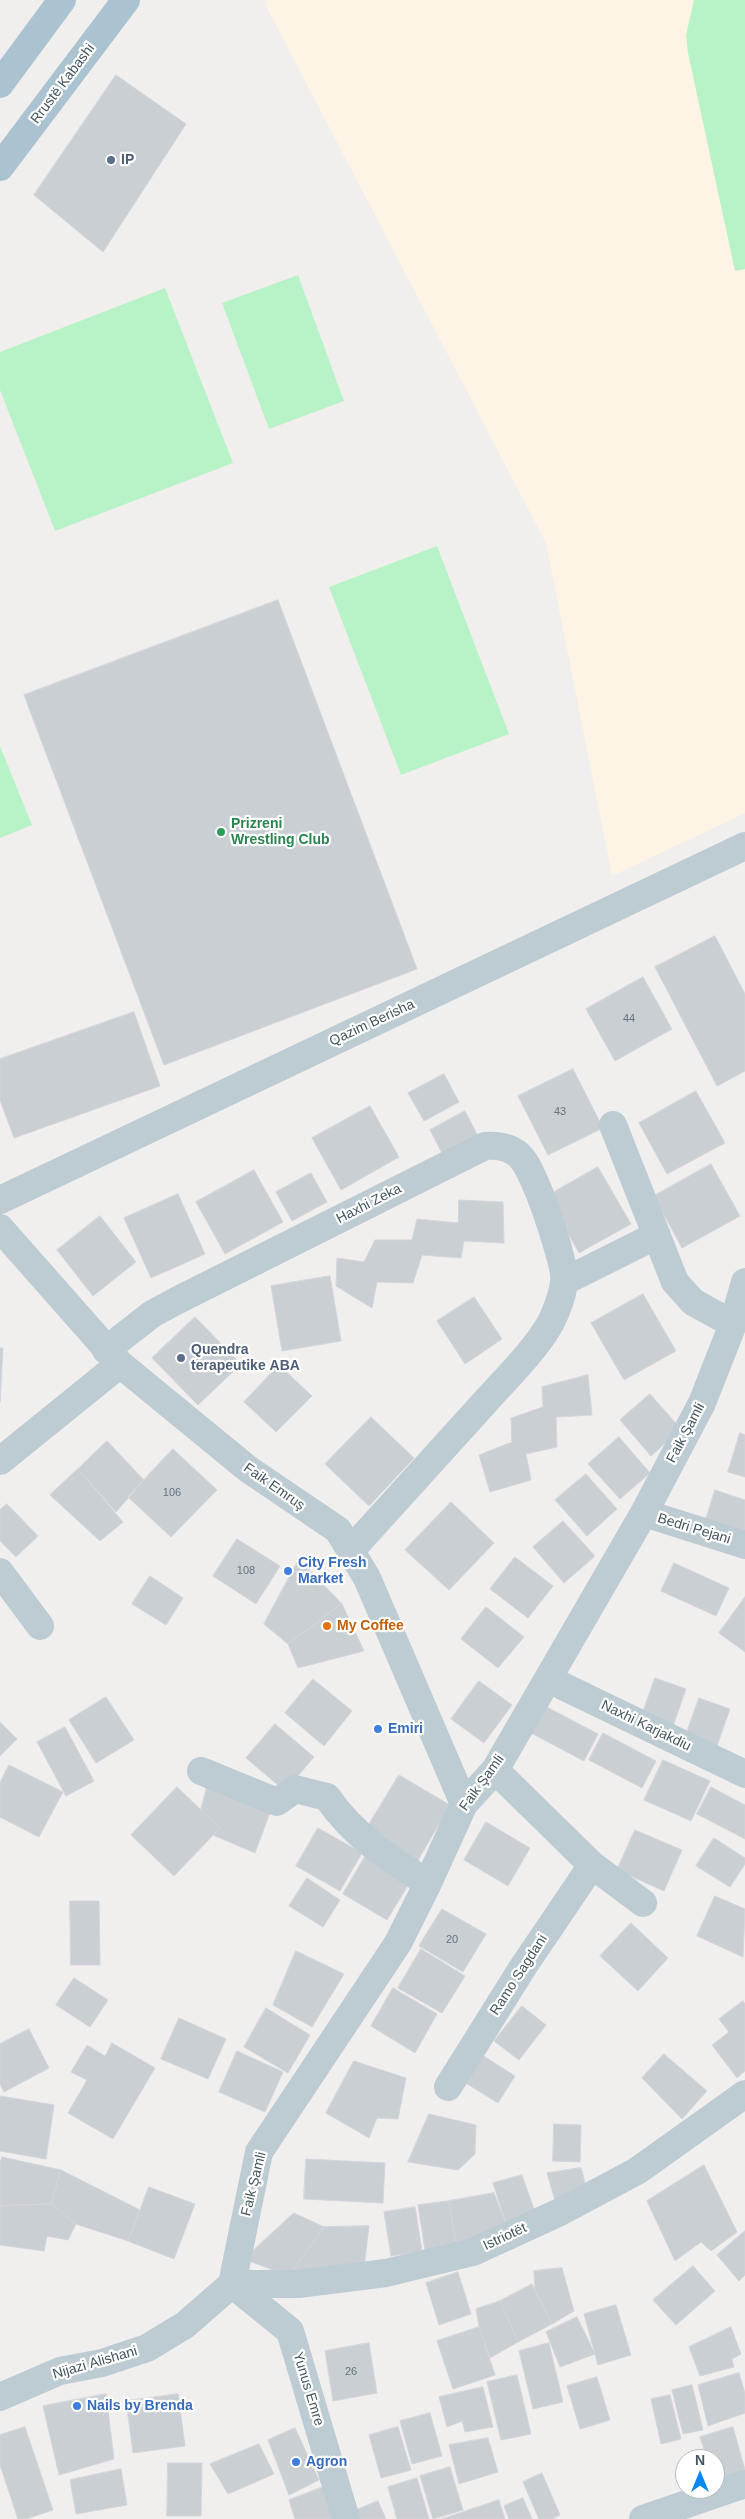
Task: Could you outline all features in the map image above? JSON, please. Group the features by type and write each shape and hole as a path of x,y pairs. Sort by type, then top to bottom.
{"main road":[{"path":"0,84 62,0"},
{"name":"Rrustë Kabashi","path":"0,167 126,0"}],"street":[{"name":"Qazim Berisha","path":"0,1200 745,846"},
{"path":"613,1125 675,1282 693,1302 733,1324"},
{"name":"Haxhi Zeka","path":"0,1461 113,1357 152,1314 485,1146 508,1147 516,1152 526,1164 540,1193 565,1280"},
{"name":"Faik Emruş","path":"0,1228 113,1357 248,1469 338,1530 352,1550 367,1578 464,1804"},
{"path":"352,1550 524,1358 551,1324 565,1280 657,1235"},
{"name":"Faik Şamli","path":"232,2284 258,2152 398,1943 464,1804 495,1770 644,1513 702,1403 733,1324 745,1282"},
{"name":"Bedri Pejani","path":"644,1513 745,1545"},
{"path":"0,1572 40,1626"},
{"name":"Naxhi Karjakdiu","path":"548,1678 745,1774"},
{"path":"495,1770 592,1865 643,1904"},
{"path":"201,1771 277,1802 295,1789 327,1797 342,1819 384,1856 428,1883"},
{"name":"Ramo Sagdani","path":"448,2087 523,1967 592,1865"},
{"name":"Istriotët","path":"232,2284 298,2284 386,2273 473,2252 560,2212 637,2171 745,2094"},
{"name":"Nijazi Alishani","path":"0,2397 60,2371 102,2363 147,2348 185,2325 232,2284"},
{"name":"Yunus Emre","path":"232,2284 290,2330 346,2519"},
{"path":"0,2378 25,2386"},
{"path":"643,2519 745,2484"}],"shaded area":[{"path":"266,0 745,0 745,813 612,876 546,543 266,6"}],"green space":[{"path":"694,0 745,0 745,269 735,271 688,53 686,35"},
{"path":"298,275 344,401 269,429 222,303"},
{"path":"165,288 233,463 55,531 0,390 0,352"},
{"path":"437,546 509,734 401,775 329,587"},
{"path":"0,746 32,825 0,838"}],"building":[{"name":"IP","path":"116,75 186,124 103,252 34,195"},
{"name":"Prizreni Wrestling Club","path":"278,600 417,969 164,1065 24,695"},
{"path":"715,936 745,994 745,1071 717,1086 655,967"},
{"path":"643,977 672,1029 615,1061 586,1009"},
{"path":"134,1012 160,1086 14,1138 0,1100 0,1059"},
{"path":"573,1069 603,1128 548,1155 518,1096"},
{"path":"444,1074 459,1102 424,1121 408,1093"},
{"path":"696,1091 725,1143 667,1174 639,1123"},
{"path":"370,1106 399,1157 341,1190 312,1138"},
{"path":"465,1111 480,1140 445,1159 430,1130"},
{"path":"711,1164 740,1216 682,1248 654,1196"},
{"path":"598,1167 631,1224 579,1253 547,1196"},
{"path":"254,1170 283,1222 225,1254 196,1202"},
{"path":"311,1173 327,1202 292,1221 276,1192"},
{"path":"178,1194 205,1254 151,1278 124,1218"},
{"path":"459,1200 503,1202 504,1243 464,1241 461,1258 422,1255 413,1283 377,1282 372,1308 336,1286 337,1258 364,1262 375,1240 412,1240 417,1219 458,1223"},
{"path":"100,1216 136,1262 93,1296 57,1250"},
{"path":"330,1276 341,1341 282,1351 271,1286"},
{"path":"643,1294 676,1351 624,1380 591,1323"},
{"path":"474,1297 502,1339 465,1364 437,1321"},
{"path":"195,1317 241,1364 198,1405 152,1358"},
{"path":"0,1348 3,1348 0,1402"},
{"path":"279,1365 312,1396 276,1432 244,1402"},
{"path":"588,1375 592,1415 556,1417 557,1447 526,1454 531,1480 490,1492 479,1455 512,1442 511,1418 543,1407 542,1387"},
{"path":"650,1394 681,1429 651,1456 620,1420"},
{"path":"371,1417 414,1458 369,1506 325,1464"},
{"path":"740,1433 745,1435 745,1477 728,1472"},
{"path":"619,1437 650,1473 620,1499 588,1464"},
{"path":"107,1441 144,1480 116,1512 78,1469"},
{"path":"173,1449 217,1490 171,1537 128,1497"},
{"path":"78,1469 123,1522 100,1541 50,1495"},
{"path":"586,1474 617,1509 587,1536 555,1500"},
{"path":"715,1490 745,1500 745,1542 703,1529"},
{"path":"451,1502 494,1543 449,1590 405,1550"},
{"path":"7,1504 38,1536 16,1557 0,1541 0,1510"},
{"path":"563,1521 595,1556 564,1583 533,1547"},
{"path":"237,1539 280,1566 256,1604 213,1576"},
{"path":"515,1557 553,1586 528,1618 490,1589"},
{"path":"299,1559 342,1604 288,1644 264,1624"},
{"path":"674,1563 729,1588 716,1616 661,1591"},
{"path":"150,1576 183,1598 166,1625 132,1604"},
{"path":"745,1597 745,1652 719,1633"},
{"path":"342,1604 364,1651 298,1668 288,1644"},
{"path":"486,1607 524,1637 498,1668 461,1639"},
{"path":"655,1678 686,1689 673,1726 642,1715"},
{"path":"313,1679 352,1711 324,1746 285,1713"},
{"path":"479,1681 512,1705 484,1743 451,1719"},
{"path":"106,1697 134,1740 96,1763 69,1720"},
{"path":"699,1698 730,1709 717,1746 686,1735"},
{"path":"545,1706 598,1734 584,1761 531,1733"},
{"path":"0,1722 17,1739 0,1756"},
{"path":"275,1724 314,1757 285,1791 246,1758"},
{"path":"65,1727 94,1781 66,1796 37,1742"},
{"path":"603,1733 656,1761 642,1788 589,1760"},
{"path":"663,1760 710,1781 691,1821 644,1800"},
{"path":"9,1765 63,1792 39,1837 0,1817 0,1783"},
{"path":"399,1775 450,1805 417,1862 365,1831"},
{"path":"208,1783 271,1810 255,1853 213,1835 220,1828 201,1810"},
{"path":"177,1787 220,1828 174,1876 131,1835"},
{"path":"711,1787 745,1805 745,1839 697,1814"},
{"path":"486,1822 530,1848 508,1886 464,1860"},
{"path":"318,1828 362,1853 340,1891 296,1866"},
{"path":"635,1830 682,1850 664,1891 617,1870"},
{"path":"714,1838 745,1858 745,1864 730,1887 696,1866"},
{"path":"366,1855 410,1882 387,1920 343,1894"},
{"path":"307,1878 340,1900 323,1927 289,1906"},
{"path":"715,1896 745,1909 743,1957 697,1936"},
{"path":"70,1901 99,1901 100,1965 71,1965"},
{"path":"442,1909 486,1934 463,1972 419,1946"},
{"path":"631,1923 668,1958 638,1991 600,1956"},
{"path":"421,1949 465,1976 442,2013 398,1988"},
{"path":"296,1951 344,1974 312,2027 273,2005"},
{"path":"74,1978 108,2000 90,2027 56,2005"},
{"path":"393,1988 437,2014 415,2053 371,2026"},
{"path":"743,2001 745,2004 745,2071 737,2078 712,2045 729,2032 719,2019"},
{"path":"522,2006 546,2025 519,2060 494,2041"},
{"path":"266,2008 310,2035 288,2073 244,2047"},
{"path":"179,2018 226,2039 208,2079 161,2059"},
{"path":"29,2029 49,2068 4,2092 0,2084 0,2044"},
{"path":"112,2043 155,2068 113,2139 68,2113 87,2080 71,2072 87,2045 105,2056"},
{"path":"237,2051 283,2072 265,2112 219,2092"},
{"path":"664,2054 707,2091 682,2119 642,2078"},
{"path":"482,2055 515,2076 498,2103 464,2082"},
{"path":"354,2061 406,2078 398,2119 377,2118 369,2138 326,2113"},
{"path":"0,2096 54,2105 46,2159 0,2151"},
{"path":"429,2114 476,2125 475,2154 458,2170 408,2162"},
{"path":"554,2124 581,2125 580,2162 553,2161"},
{"path":"2,2157 61,2170 51,2204 0,2206 0,2163"},
{"path":"306,2159 385,2163 383,2203 304,2199"},
{"path":"704,2165 737,2232 711,2251 701,2242 675,2261 647,2201"},
{"path":"581,2168 586,2186 555,2201 547,2173"},
{"path":"61,2170 140,2210 128,2241 76,2224 51,2204"},
{"path":"522,2175 534,2209 507,2227 493,2183"},
{"path":"149,2187 195,2204 174,2259 128,2241"},
{"path":"494,2193 507,2227 456,2245 449,2201"},
{"path":"449,2201 456,2245 425,2250 418,2205"},
{"path":"51,2204 76,2224 68,2240 47,2236 44,2251 0,2245 0,2206"},
{"path":"415,2207 422,2251 391,2256 384,2212"},
{"path":"294,2213 324,2227 289,2276 244,2259"},
{"path":"369,2226 364,2268 289,2276 324,2227"},
{"path":"745,2231 745,2275 739,2281 717,2255"},
{"path":"693,2266 715,2291 676,2325 653,2300"},
{"path":"562,2268 574,2311 552,2324 535,2291 534,2271"},
{"path":"458,2272 471,2314 439,2325 426,2283"},
{"path":"532,2284 552,2324 518,2342 500,2301"},
{"path":"500,2301 518,2342 490,2358 479,2327 476,2309"},
{"path":"616,2305 631,2355 598,2365 584,2314"},
{"path":"577,2317 595,2354 560,2367 546,2332"},
{"path":"479,2327 495,2375 453,2389 437,2341"},
{"path":"731,2327 741,2354 732,2359 734,2367 700,2376 689,2347"},
{"path":"369,2343 377,2393 333,2401 325,2351"},
{"path":"549,2343 563,2402 533,2409 519,2351"},
{"path":"739,2373 745,2393 745,2413 708,2426 698,2385"},
{"path":"517,2375 531,2434 501,2440 487,2382"},
{"path":"597,2377 610,2420 580,2429 567,2386"},
{"path":"692,2385 703,2430 683,2434 672,2390"},
{"path":"483,2387 493,2427 465,2432 462,2421 447,2427 439,2397"},
{"path":"106,2394 114,2459 59,2475 43,2406"},
{"path":"178,2394 185,2446 133,2453 126,2401"},
{"path":"670,2395 681,2439 661,2444 651,2399"},
{"path":"430,2413 442,2456 412,2464 400,2421"},
{"path":"25,2427 53,2510 26,2519 18,2519 0,2465 0,2435"},
{"path":"398,2427 411,2470 381,2478 369,2435"},
{"path":"733,2427 745,2470 745,2479 725,2484 725,2449 704,2449 700,2437"},
{"path":"295,2428 319,2480 289,2495 268,2440"},
{"path":"488,2438 498,2472 459,2484 449,2445"},
{"path":"259,2444 274,2474 228,2494 210,2464"},
{"path":"168,2463 202,2463 201,2516 167,2516"},
{"path":"450,2467 463,2510 433,2519 420,2476"},
{"path":"121,2469 127,2505 76,2514 70,2480"},
{"path":"542,2473 560,2515 552,2519 539,2519 523,2482"},
{"path":"417,2478 429,2519 397,2519 388,2487"},
{"path":"323,2487 333,2519 295,2519 289,2500"},
{"path":"523,2498 532,2519 509,2519 504,2506"},
{"path":"499,2500 505,2519 442,2519"},
{"path":"378,2501 386,2519 352,2519 349,2513"}],"place":[{"name":"IP","path":"111,160"},
{"name":"Prizreni Wrestling Club","path":"221,832"},
{"name":"Quendra terapeutike ABA","path":"181,1358"},
{"name":"City Fresh Market","path":"288,1571"},
{"name":"My Coffee","path":"327,1626"},
{"name":"Emiri","path":"378,1729"},
{"name":"Nails by Brenda","path":"77,2406"},
{"name":"Agron","path":"296,2462"}]}
